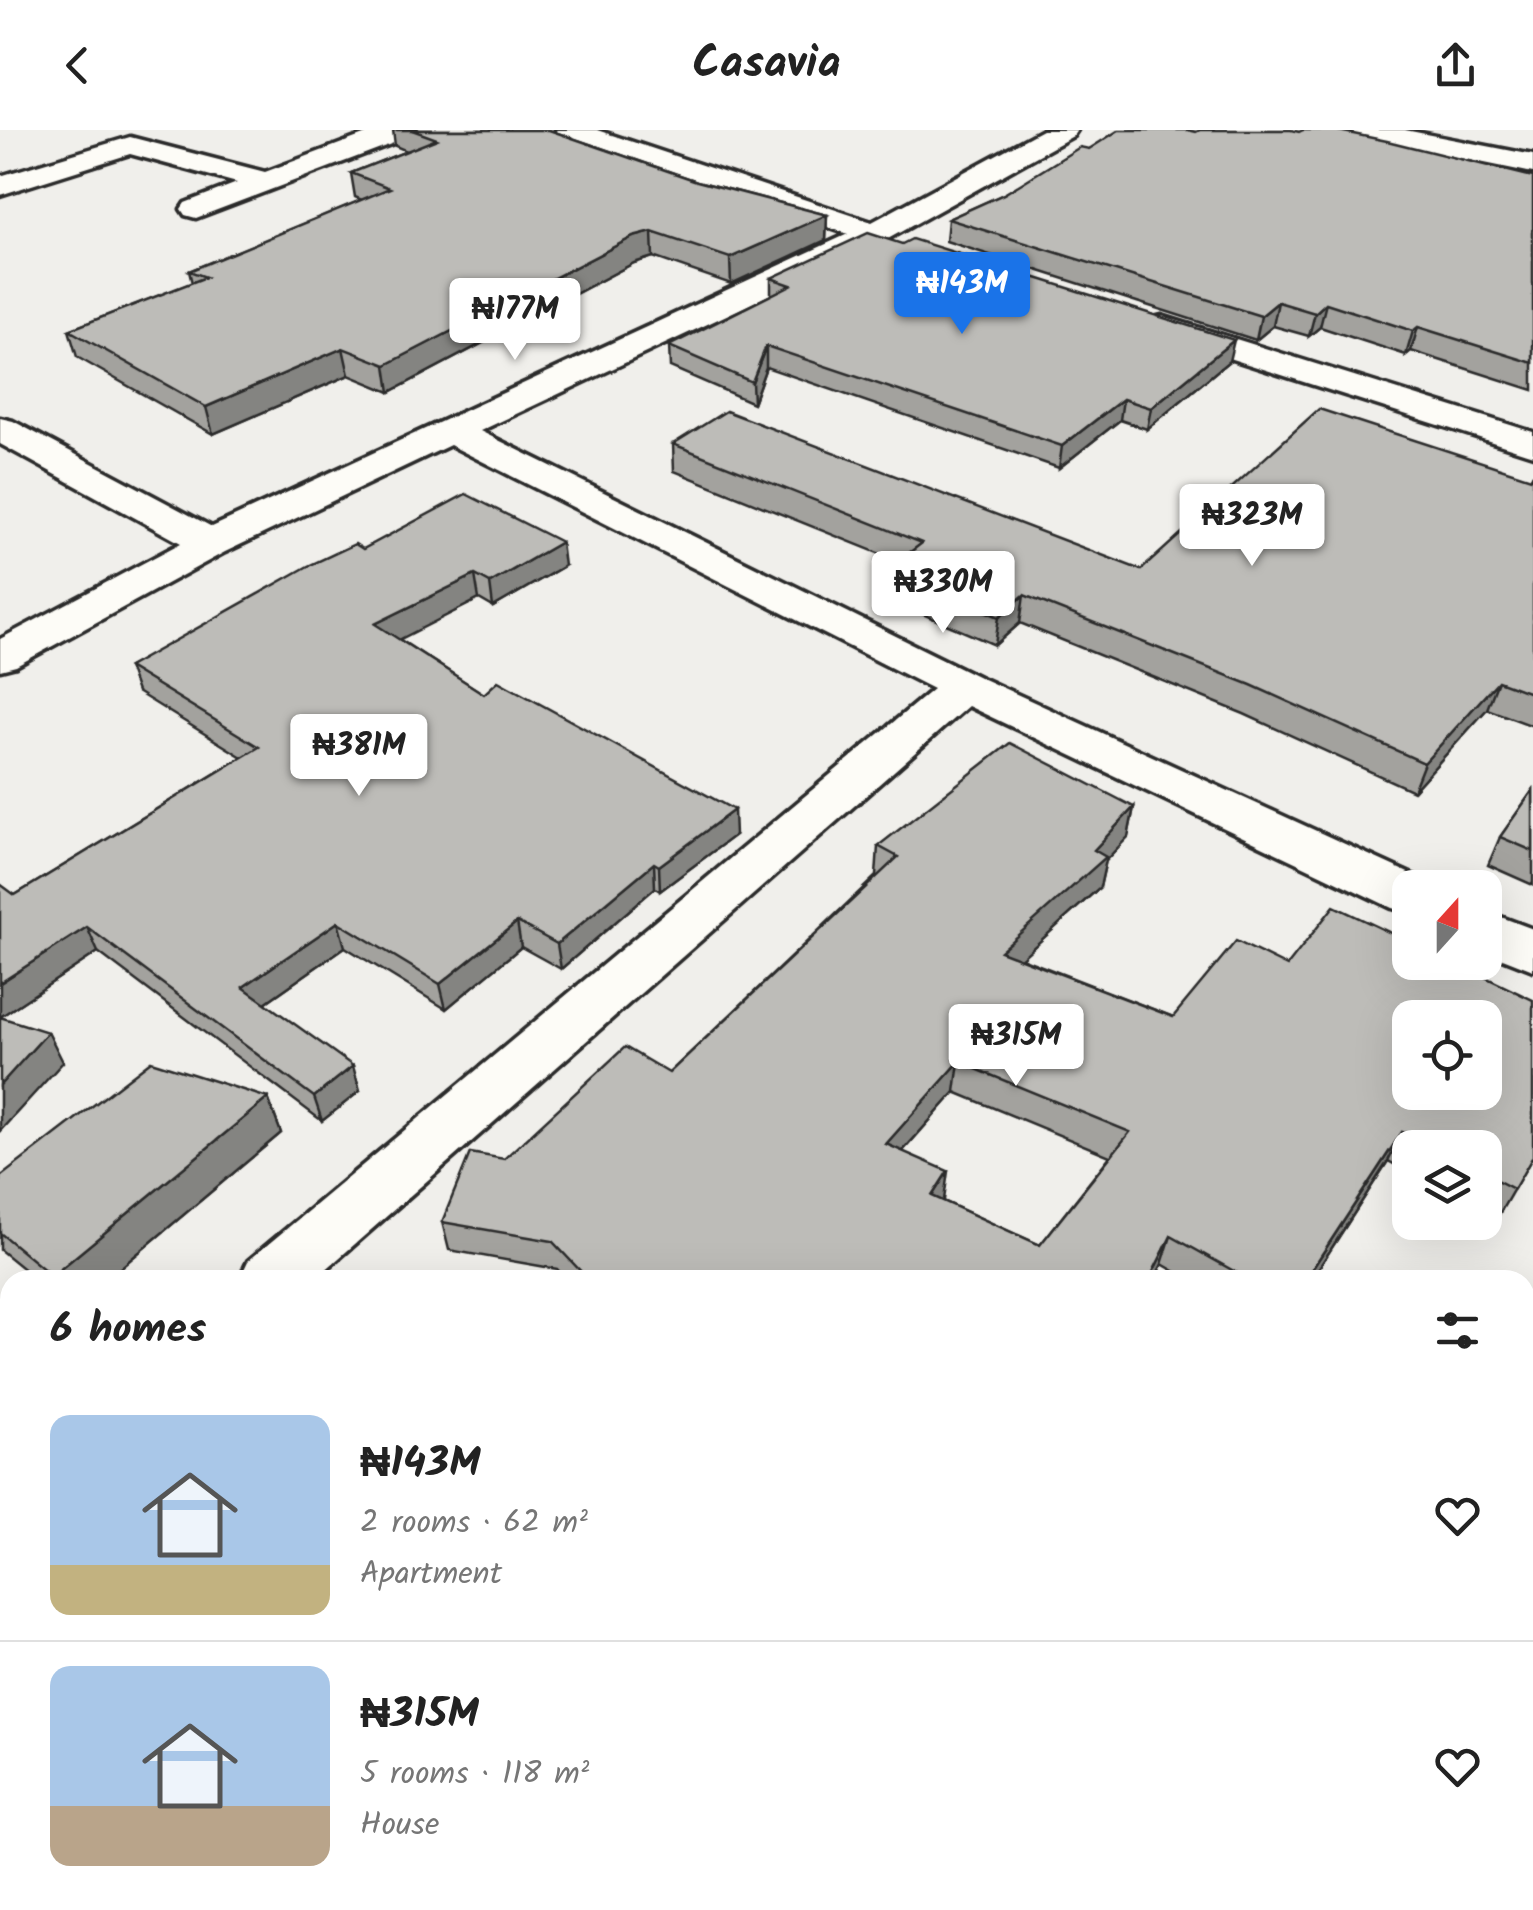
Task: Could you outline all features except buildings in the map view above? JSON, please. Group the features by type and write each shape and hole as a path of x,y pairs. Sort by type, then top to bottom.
{"street":[{"path":"196,210 402,130"},
{"path":"570,130 912,245"},
{"path":"0,656 211,542 874,233 1063,130"},
{"path":"1362,130 1480,142 1533,164"},
{"path":"0,186 109,148 130,145 268,182"},
{"path":"1136,318 1533,444"},
{"path":"0,429 211,542"},
{"path":"450,430 962,687 1392,886"},
{"path":"282,1270 962,687"},
{"path":"1502,937 1533,952"}]}
